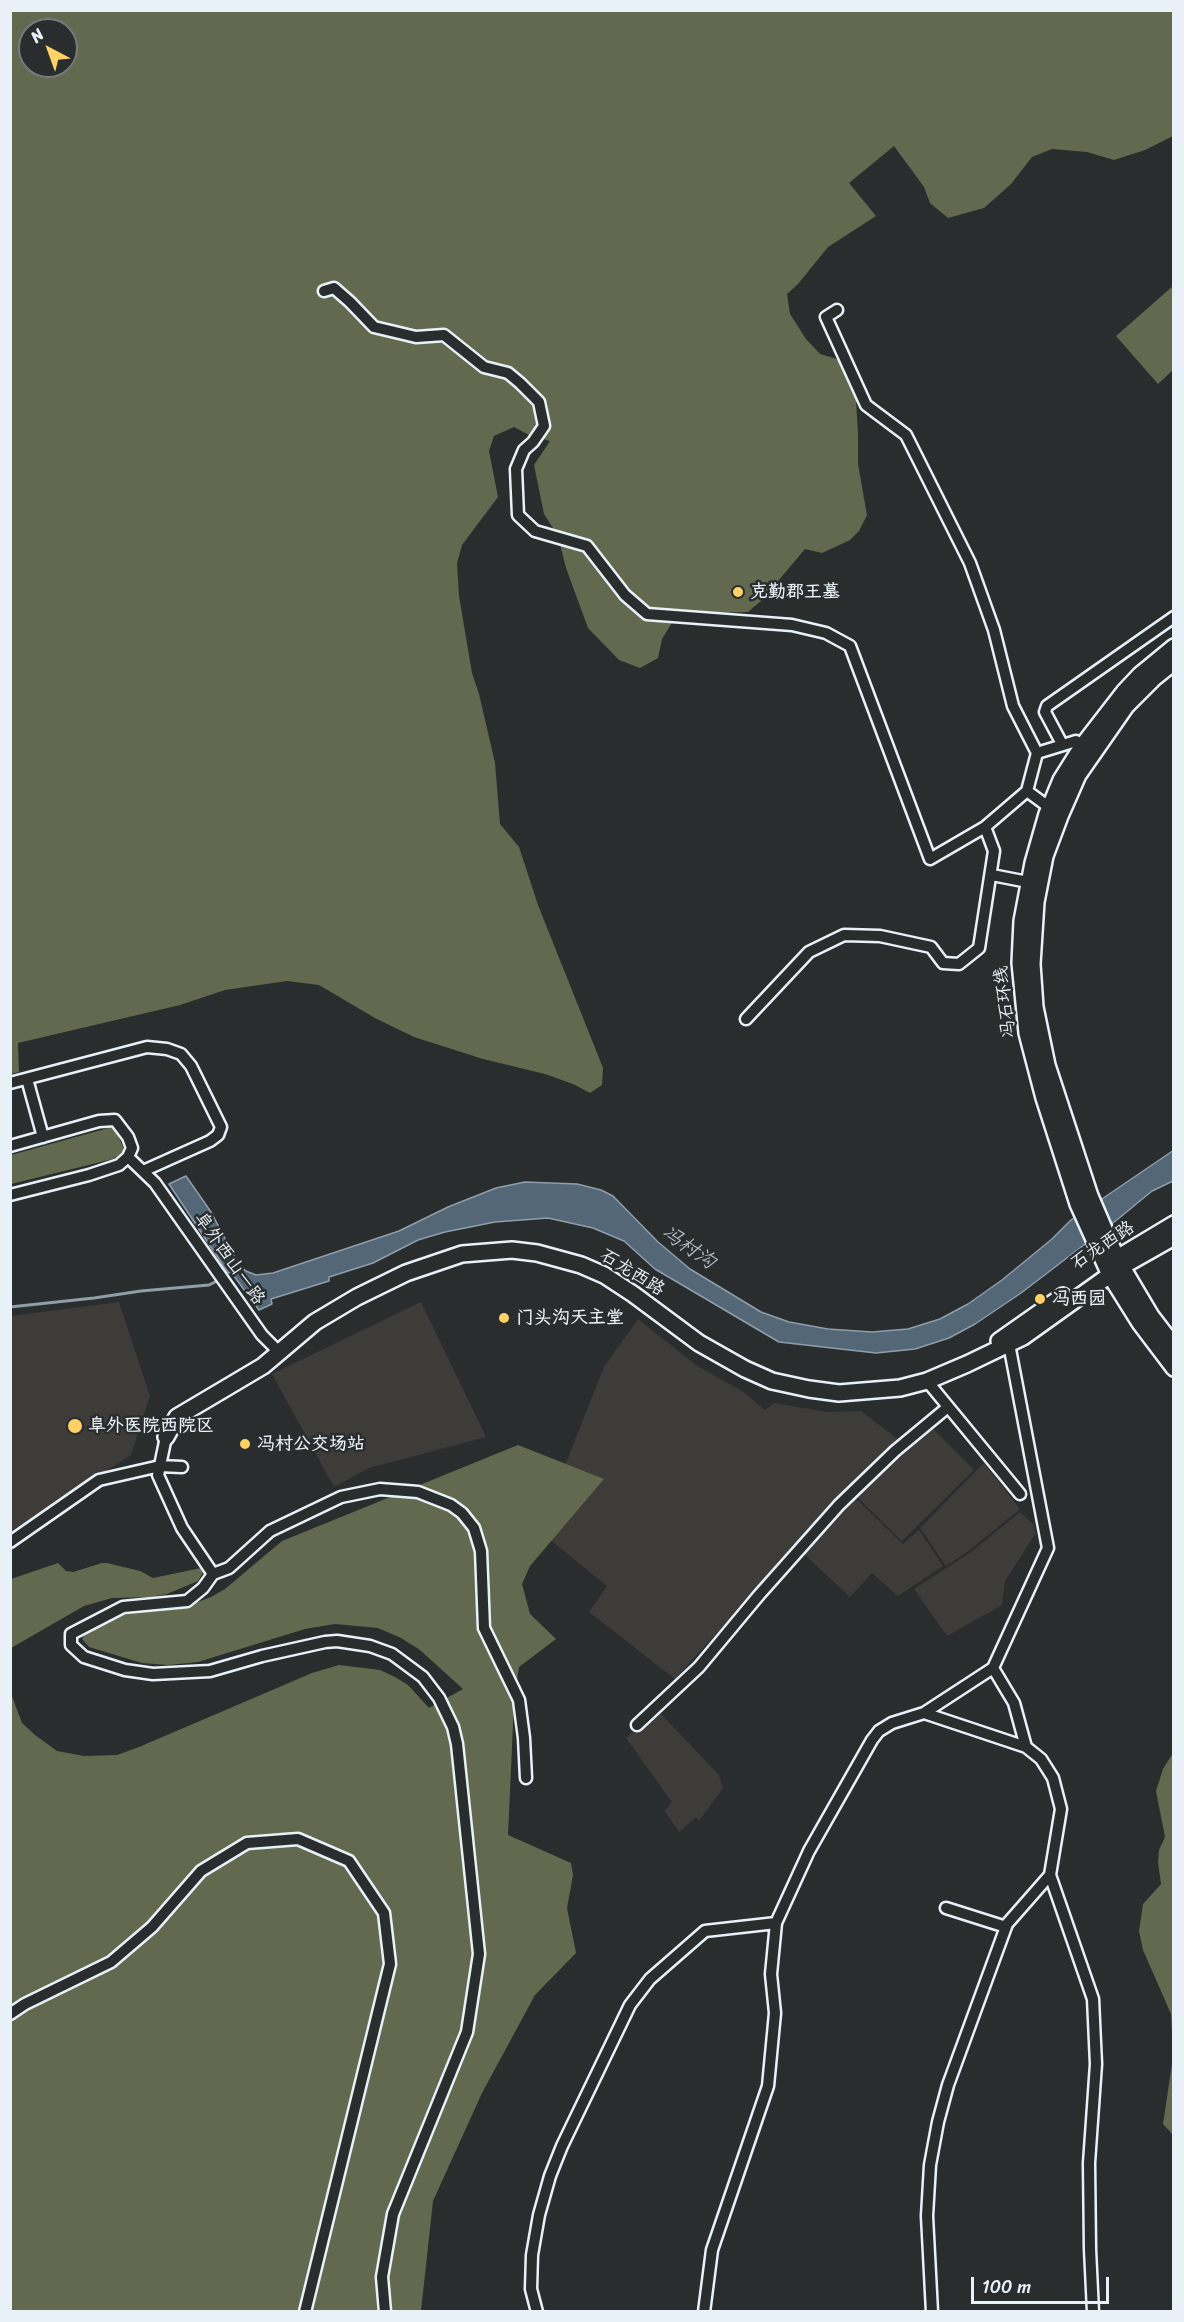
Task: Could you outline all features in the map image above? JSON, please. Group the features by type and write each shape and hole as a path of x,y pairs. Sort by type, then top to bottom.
{"main road":[{"name":"冯石环线","path":"1084,1200 1047,1065 1033,996 1032,949 1036,903 1052,836 1089,748 1140,675 1173,647"},
{"name":"冯石环线","path":"1173,662 1126,706 1111,726 1061,780 1050,808 1028,882 1022,921 1020,963 1025,1022 1044,1098 1084,1200 1140,1323 1173,1368"},
{"name":"石龙西路","path":"967,1364 1173,1224"},
{"name":"石龙西路","path":"166,1437 177,1417 263,1365 315,1322 357,1297 406,1274 462,1254 512,1250 561,1258 604,1275 699,1343 745,1369 771,1381 839,1393 900,1388 927,1381 967,1364 1023,1337 1113,1266 1173,1237"},
{"name":"冯石环线","path":"1113,1266 1173,1346"}],"street":[{"path":"324,291 334,288 374,327 416,338 444,335 484,367 508,373 520,383 539,402 544,426 524,450 516,469 518,515 535,531 587,546 613,581 647,614 792,625 826,633 849,646 930,859 985,827 1027,791 1037,753 1013,706 994,630 970,563 906,435 866,405 826,316 837,310"},
{"path":"1062,744 1045,712 1047,706 1173,617"},
{"path":"1037,753 1076,741 1089,748"},
{"path":"1027,791 1050,808"},
{"path":"746,1019 809,952 844,936 880,936 931,947 943,963 958,964 979,948 994,851 985,827"},
{"path":"992,875 1028,882"},
{"path":"10,1083 147,1047 167,1049 181,1054 191,1066 221,1127 218,1135 210,1141 143,1171"},
{"path":"27,1079 44,1137"},
{"path":"10,1146 99,1122 115,1120 128,1137 132,1148 128,1157 119,1165 10,1195"},
{"name":"阜外西山一路","path":"128,1157 155,1183 262,1335 278,1351"},
{"path":"704,2312 712,2250 768,2086 775,2013 771,1974 776,1923 809,1851 872,1740 879,1731 892,1723 924,1713 993,1668 1048,1548 1009,1344"},
{"path":"927,1381 1020,1494"},
{"path":"637,1725 699,1667 839,1505 895,1451 948,1407"},
{"path":"166,1437 158,1475 182,1528 213,1574"},
{"path":"10,1542 99,1480 160,1466 182,1467"},
{"path":"385,2312 382,2277 393,2214 467,2032 478,1954 457,1743 449,1714 431,1687 403,1660 380,1649 357,1644 325,1642 262,1656 210,1671 153,1674 125,1670 84,1656 71,1645 71,1634 123,1607 187,1601 203,1588 213,1574 230,1568 270,1531 341,1497 380,1489 418,1492 451,1505 462,1513 474,1528 481,1551 484,1628 519,1700 526,1778"},
{"path":"993,1668 1014,1703 1026,1747"},
{"path":"924,1713 1026,1747 1041,1759 1053,1778 1061,1809 1050,1875 1093,1999 1096,2064 1089,2163 1093,2312"},
{"path":"10,2014 25,2004 111,1962 152,1927 201,1871 247,1843 298,1839 349,1861 384,1913 390,1964 305,2312"},
{"path":"932,2312 927,2216 930,2165 938,2122 948,2085 1006,1928 1050,1875"},
{"path":"946,1908 1006,1928"},
{"path":"537,2312 531,2289 532,2255 539,2214 550,2176 562,2146 630,2005 650,1978 705,1931 776,1923"}],"shaded area":[{"name":"阜外医院西院区","path":"119,1302 150,1396 131,1455 11,1531 11,1316"},
{"path":"421,1302 486,1437 369,1468 334,1487 272,1374"},
{"path":"638,1319 696,1365 742,1391 765,1410 774,1403 826,1412 861,1411 899,1440 836,1501 675,1679 589,1612 607,1586 539,1531 604,1367"},
{"path":"930,1426 974,1470 902,1541 857,1497 902,1450"},
{"path":"984,1463 1020,1509 970,1550 946,1566 920,1528"},
{"path":"855,1498 903,1544 919,1530 943,1566 898,1596 872,1573 850,1597 803,1553"},
{"path":"1020,1512 1033,1524 1036,1533 1005,1581 1002,1605 947,1636 914,1589 971,1552"},
{"path":"657,1710 719,1775 723,1788 699,1821 696,1817 679,1832 665,1811 672,1802 626,1738"}],"green space":[{"path":"11,11 1173,11 1173,136 1145,150 1114,160 1087,152 1052,149 1032,157 1011,184 984,208 948,218 930,203 924,187 894,146 849,183 876,216 828,247 787,294 790,314 806,339 820,354 847,362 855,384 858,464 867,515 859,531 850,540 822,553 805,549 762,600 748,612 705,613 675,618 662,639 658,658 640,668 619,660 588,628 566,568 558,536 544,514 534,465 550,441 529,435 514,427 494,436 489,451 498,497 462,545 457,563 459,596 472,673 495,763 500,824 519,847 538,905 603,1068 602,1085 590,1093 545,1074 483,1059 414,1037 375,1018 319,985 287,981 225,990 180,1005 18,1043 19,1072 11,1074"},
{"path":"1173,286 1173,370 1158,384 1116,336"},
{"path":"112,1127 125,1152 113,1159 11,1184 11,1155"},
{"path":"518,1445 604,1479 530,1566 522,1584 530,1614 556,1639 519,1667 514,1703 508,1835 571,1863 573,1875 567,1908 576,1953 535,1995 482,2093 433,2201 421,2311 11,2311 10,1691 22,1723 35,1735 57,1751 84,1756 117,1755 312,1673 339,1665 380,1670 395,1677 408,1685 429,1708 463,1689 420,1650 401,1638 378,1628 335,1624 305,1629 198,1662 168,1665 142,1663 89,1647 82,1639 85,1634 127,1613 198,1602 211,1597 225,1589 282,1541"},
{"path":"58,1563 66,1571 73,1572 107,1563 140,1571 153,1578 206,1567 198,1581 167,1594 151,1597 112,1598 84,1606 11,1648 11,1579"},
{"path":"1173,1753 1173,2054 1171,2014 1143,1950 1139,1931 1143,1904 1161,1884 1159,1850 1165,1837 1156,1791 1163,1769"},
{"path":"1173,2057 1173,2135 1163,2124"}],"water":[{"path":"1174,1150 1173,1181 1152,1191 1021,1293 975,1324 949,1338 915,1349 876,1353 779,1342 655,1269 624,1241 593,1228 548,1218 495,1222 418,1240 373,1263 329,1277 329,1281 271,1299 272,1304 259,1310 231,1272 228,1273 169,1184 186,1176 211,1212 239,1265 256,1275 273,1273 399,1231 448,1207 496,1188 525,1182 577,1184 601,1190 613,1196 658,1242 690,1269 761,1312 789,1322 828,1329 872,1332 908,1329 940,1319 968,1304 1002,1280 1052,1239 1071,1220"}],"waterway":[{"path":"10,1307 209,1285 219,1280"}],"place":[{"name":"克勤郡王墓","path":"738,592"},
{"name":"冯西园","path":"1040,1299"},
{"name":"门头沟天主堂","path":"504,1318"},
{"name":"阜外医院西院区","path":"75,1426"},
{"name":"冯村公交场站","path":"245,1444"}],"water label":[{"name":"冯村沟","path":"688,1248"}]}
